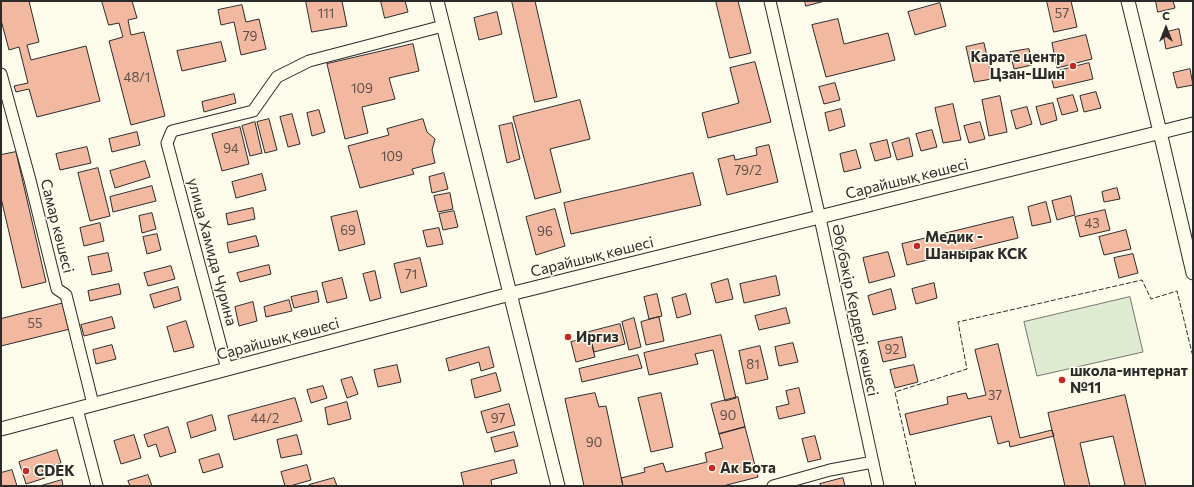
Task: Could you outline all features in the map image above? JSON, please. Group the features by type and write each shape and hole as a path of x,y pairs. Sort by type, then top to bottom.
{"street":[{"path":"436,1 558,486"},
{"name":"Әбубәкір Кердері көшесі","path":"770,1 820,218 878,486"},
{"path":"1128,1 1193,273"},
{"name":"улица Хамида Чурина","path":"228,369 167,143 172,132 253,111 277,77 309,61 443,26"},
{"name":"Самар көшесі","path":"1,74 30,180 57,289 66,295 93,404"},
{"name":"Сарайшық көшесі","path":"1,429 510,294 1193,124"},
{"path":"77,409 97,486"},
{"path":"773,486 830,470 873,462"}],"green space":[{"path":"1130,297 1143,352 1037,376 1024,322"}],"building":[{"path":"1,1 29,1 39,42 27,45 31,60 86,46 100,101 37,117 29,89 16,92 14,86 28,83 19,47 9,50 1,20"},
{"path":"102,1 132,1 137,18 128,20 131,35 144,32 165,116 131,125 109,41 123,37 119,23 109,25"},
{"path":"306,1 342,1 347,26 312,32"},
{"path":"381,1 405,1 408,12 385,18"},
{"path":"512,1 535,1 557,97 535,102"},
{"path":"716,1 738,1 751,53 730,58"},
{"path":"805,1 825,1 806,6"},
{"path":"1047,1 1071,1 1077,27 1054,32"},
{"path":"1156,1 1173,1 1175,8 1158,12"},
{"path":"940,3 946,26 915,35 908,12"},
{"path":"242,5 246,22 259,19 266,49 241,55 234,22 221,25 218,10"},
{"path":"497,12 502,34 479,40 474,18"},
{"path":"838,19 844,44 888,33 895,60 826,77 812,25"},
{"path":"1179,29 1182,45 1166,49 1163,33"},
{"path":"1086,35 1092,59 1057,68 1052,43"},
{"path":"221,42 226,61 182,71 177,51"},
{"path":"984,43 992,79 974,82 966,47"},
{"path":"413,44 419,71 389,78 395,99 362,107 368,133 345,139 327,64"},
{"path":"1029,49 1032,65 1014,69 1010,52"},
{"path":"755,62 771,122 708,138 702,113 739,103 730,68"},
{"path":"1089,63 1093,79 1054,88 1050,73"},
{"path":"1190,69 1193,85 1177,88 1173,73"},
{"path":"835,83 840,100 824,104 819,87"},
{"path":"1096,92 1101,108 1084,112 1080,96"},
{"path":"234,94 236,103 204,112 202,102"},
{"path":"1073,95 1078,111 1062,115 1057,99"},
{"path":"1000,96 1007,132 989,136 982,100"},
{"path":"580,100 590,139 550,149 561,192 535,199 513,117"},
{"path":"1053,103 1057,120 1041,125 1036,107"},
{"path":"953,104 961,140 943,143 935,108"},
{"path":"1027,107 1032,124 1016,129 1011,111"},
{"path":"841,109 845,126 829,131 825,113"},
{"path":"319,110 325,132 312,136 307,113"},
{"path":"292,114 300,144 288,147 280,117"},
{"path":"269,119 277,150 265,153 257,122"},
{"path":"423,119 427,132 435,139 432,150 435,163 412,169 414,174 360,188 348,146 389,135 387,129"},
{"path":"255,122 262,153 250,156 242,126"},
{"path":"980,122 985,139 969,143 964,126"},
{"path":"512,123 520,159 507,163 499,126"},
{"path":"240,127 249,164 222,171 212,134"},
{"path":"932,130 937,147 921,151 916,134"},
{"path":"137,132 140,145 112,152 109,139"},
{"path":"909,138 913,156 897,160 892,143"},
{"path":"887,140 891,157 875,161 870,144"},
{"path":"769,145 778,182 727,195 718,159 734,155 735,160 757,155 756,148"},
{"path":"87,147 91,163 60,170 56,154"},
{"path":"856,150 861,168 844,172 840,154"},
{"path":"16,152 46,282 22,288 1,198 1,155"},
{"path":"145,161 150,177 115,188 110,171"},
{"path":"98,168 110,216 90,221 78,173"},
{"path":"444,173 448,189 432,193 429,177"},
{"path":"693,173 701,205 571,234 564,203"},
{"path":"262,174 266,190 236,198 232,182"},
{"path":"152,186 156,201 113,212 110,197"},
{"path":"1117,188 1120,199 1104,202 1102,192"},
{"path":"450,193 453,209 438,212 434,196"},
{"path":"1071,196 1075,215 1057,220 1052,201"},
{"path":"1046,202 1051,222 1032,226 1028,207"},
{"path":"253,208 255,219 228,225 226,214"},
{"path":"555,209 565,246 536,255 526,217"},
{"path":"1105,210 1110,230 1080,237 1075,217"},
{"path":"357,211 365,244 339,251 331,217"},
{"path":"454,211 458,227 443,230 439,214"},
{"path":"152,213 156,229 142,233 139,216"},
{"path":"1013,217 1018,238 907,265 902,244"},
{"path":"100,223 104,241 84,246 80,228"},
{"path":"439,228 443,244 427,247 423,231"},
{"path":"1126,230 1131,249 1104,255 1099,237"},
{"path":"157,234 161,250 147,254 143,237"},
{"path":"256,236 259,246 229,253 227,243"},
{"path":"888,252 895,276 869,283 863,258"},
{"path":"108,253 112,271 92,275 88,257"},
{"path":"1133,254 1138,273 1119,278 1114,258"},
{"path":"420,258 427,286 401,293 394,264"},
{"path":"269,265 271,274 240,282 237,273"},
{"path":"171,266 175,279 148,286 144,273"},
{"path":"375,271 381,298 370,301 363,274"},
{"path":"776,276 780,295 744,303 740,284"},
{"path":"342,278 347,298 327,303 322,283"},
{"path":"728,279 733,299 716,303 711,284"},
{"path":"934,283 937,298 916,304 912,289"},
{"path":"119,284 121,294 90,301 88,291"},
{"path":"178,287 181,300 154,308 150,295"},
{"path":"891,289 896,309 873,315 868,296"},
{"path":"317,291 319,302 294,308 291,297"},
{"path":"657,294 662,316 649,319 644,297"},
{"path":"686,294 691,314 677,318 672,298"},
{"path":"289,300 292,311 266,317 264,307"},
{"path":"253,302 257,321 239,326 235,307"},
{"path":"64,303 70,329 1,346 1,319"},
{"path":"786,308 790,323 759,330 755,316"},
{"path":"112,317 115,328 84,336 81,325"},
{"path":"659,317 664,341 646,345 641,322"},
{"path":"634,318 641,347 629,350 622,322"},
{"path":"186,321 194,347 174,352 167,327"},
{"path":"620,324 625,344 594,352 589,332"},
{"path":"721,335 736,398 725,401 713,350 695,354 698,364 649,375 644,353"},
{"path":"902,337 906,357 883,362 878,342"},
{"path":"590,338 595,357 576,362 571,342"},
{"path":"793,343 798,362 779,366 775,347"},
{"path":"998,344 1020,438 1052,430 1054,436 1010,447 1009,441 998,444 991,416 910,435 905,414 948,404 947,397 966,393 968,399 986,395 975,350"},
{"path":"112,345 116,359 96,364 93,350"},
{"path":"760,346 768,379 746,384 739,351"},
{"path":"489,347 494,367 481,371 479,362 449,371 446,359"},
{"path":"638,355 642,368 582,382 579,369"},
{"path":"397,365 401,382 378,387 374,370"},
{"path":"914,365 918,382 895,388 890,370"},
{"path":"496,373 501,391 475,398 471,380"},
{"path":"352,377 358,394 347,398 341,380"},
{"path":"323,386 327,398 311,403 307,390"},
{"path":"799,388 805,413 779,419 776,407 789,404 786,391"},
{"path":"595,393 599,407 606,406 623,486 584,486 565,399"},
{"path":"661,393 673,447 651,452 638,398"},
{"path":"1125,395 1146,486 1121,486 1125,485 1113,436 1080,443 1090,486 1065,486 1048,413"},
{"path":"738,397 745,427 719,434 711,404"},
{"path":"295,398 302,421 234,440 228,416"},
{"path":"347,402 351,419 328,425 325,408"},
{"path":"509,404 515,425 487,433 481,412"},
{"path":"212,415 216,430 191,438 187,423"},
{"path":"168,427 176,452 160,457 156,444 148,447 144,435"},
{"path":"745,427 758,477 723,486 623,486 621,478 645,472 644,468 663,463 666,472 707,462 705,453 723,448 719,434"},
{"path":"514,432 518,446 495,452 491,438"},
{"path":"134,435 141,458 121,464 114,441"},
{"path":"297,435 302,454 281,458 277,440"},
{"path":"815,436 821,459 808,462 802,439"},
{"path":"57,450 61,463 42,469 45,478 26,484 19,462"},
{"path":"219,454 223,467 203,473 199,460"},
{"path":"514,460 517,473 491,480 492,486 464,486 461,473"},
{"path":"307,465 311,480 285,486 281,472"},
{"path":"12,470 17,486 1,486 1,473"},
{"path":"148,475 152,486 130,486 128,481"},
{"path":"334,478 337,486 309,486 309,485"},
{"path":"843,478 845,486 821,486 820,484"},
{"path":"62,480 63,486 40,486"}],"fence":[{"path":"916,486 895,392 967,369 958,322 1142,280 1151,299 1177,291 1193,357"}],"place":[{"name":"Карате центр Цзан-Шин","path":"1073,66"},
{"name":"Медик - Шанырак КСК","path":"917,246"},
{"name":"Иргиз","path":"568,337"},
{"name":"школа-интернат №11","path":"1062,380"},
{"name":"Ак Бота","path":"712,468"},
{"name":"CDEK","path":"26,471"}]}
